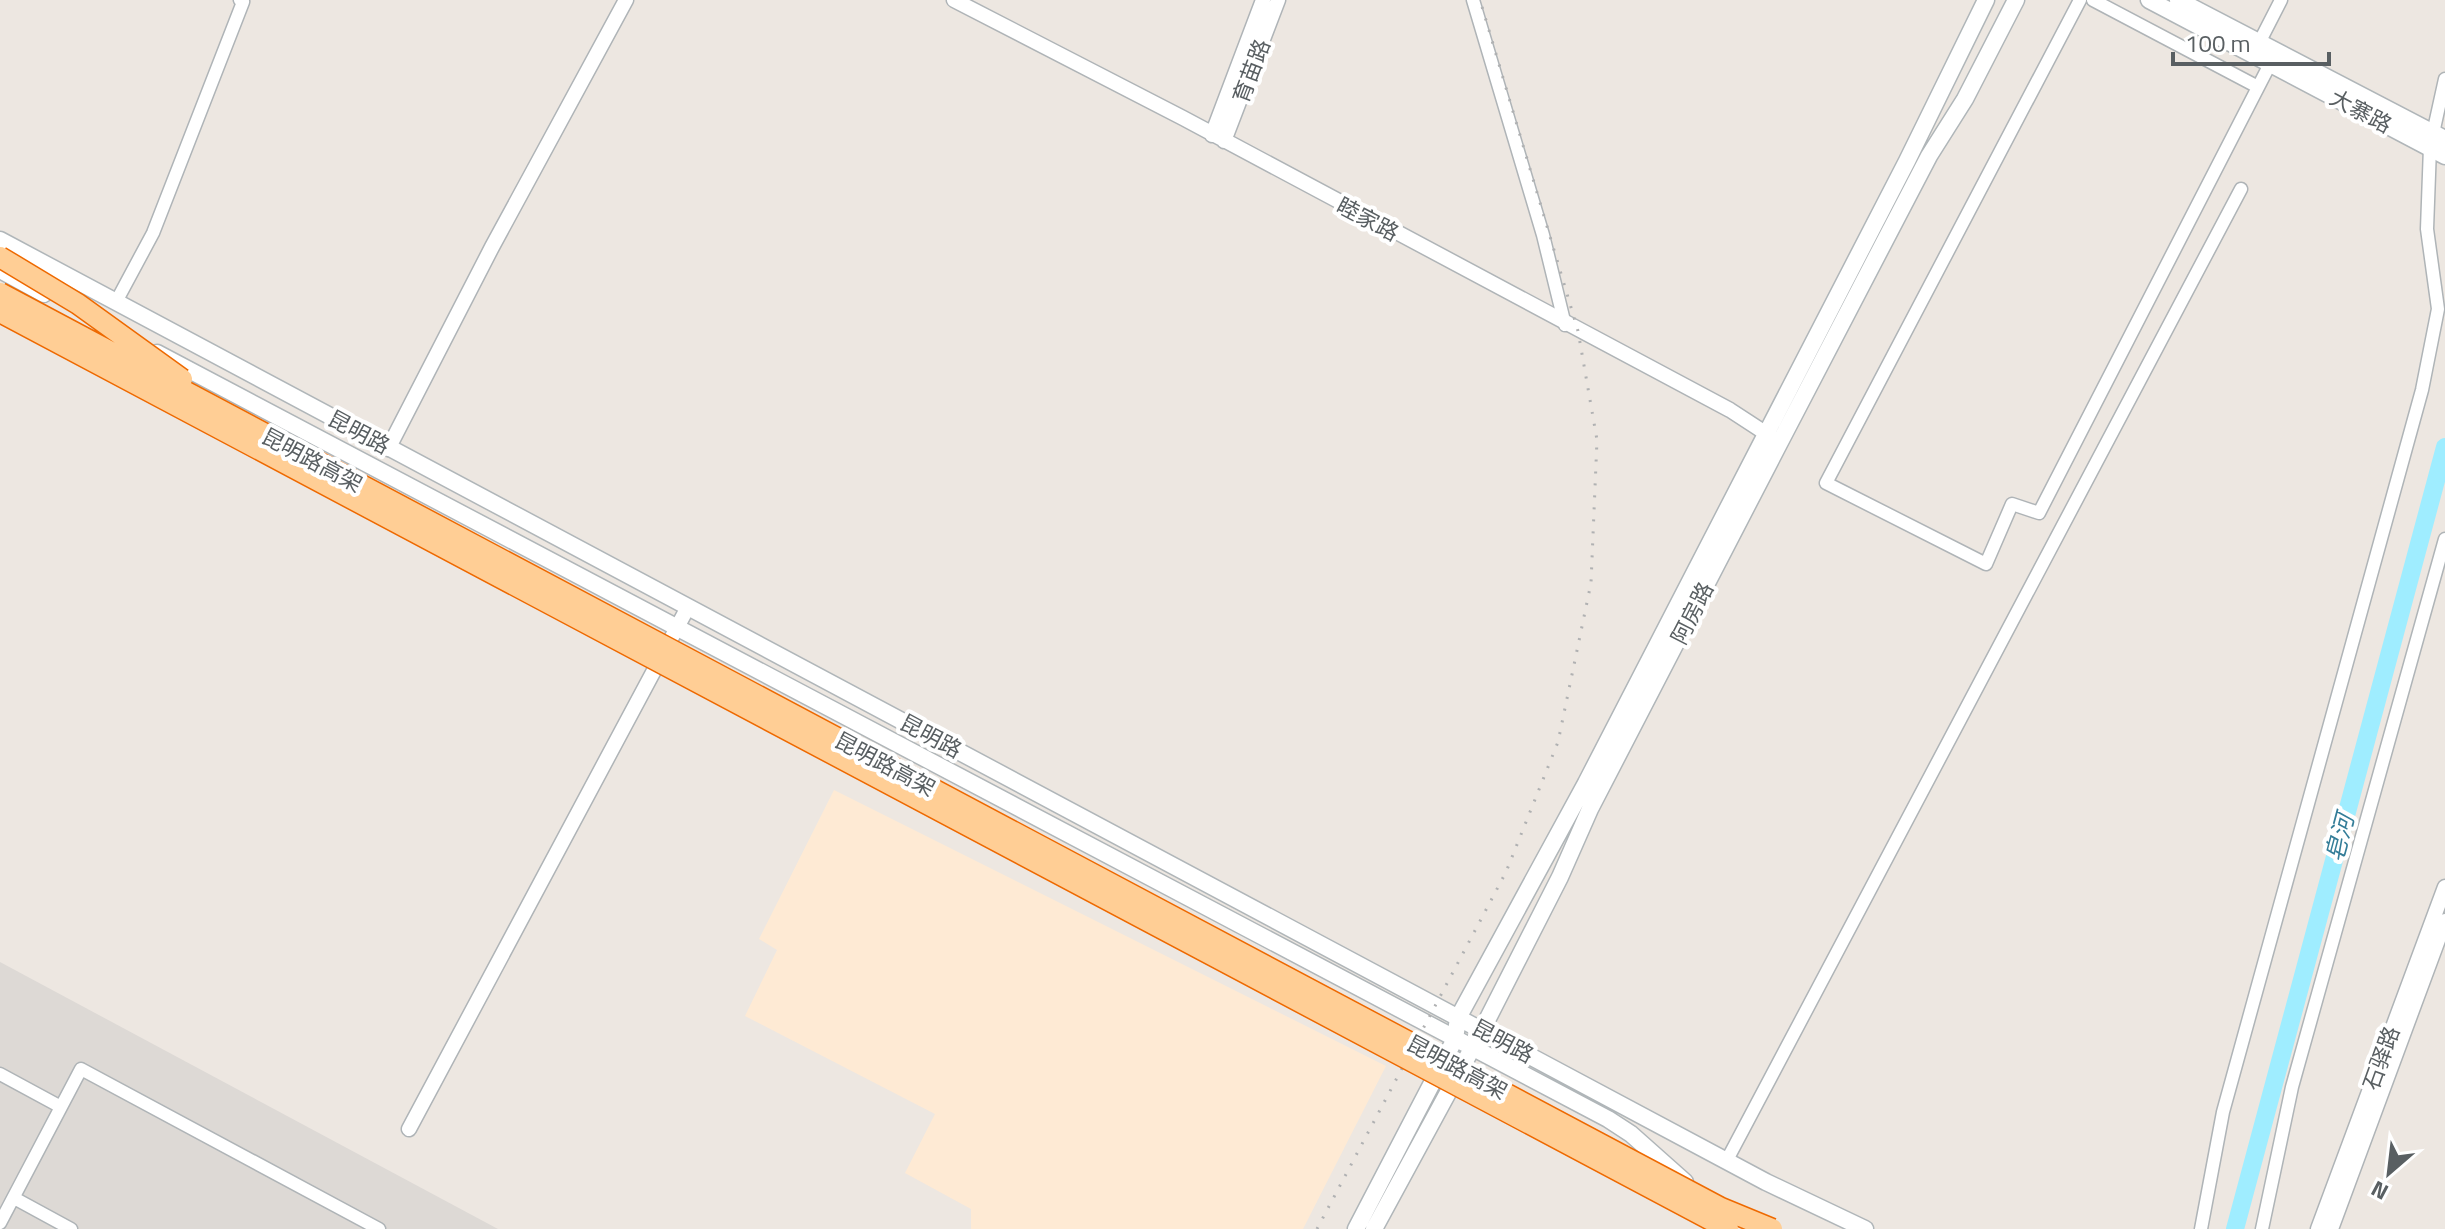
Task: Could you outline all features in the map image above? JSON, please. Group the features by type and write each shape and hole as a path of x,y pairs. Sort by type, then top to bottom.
{"highway":[{"path":"0,257 78,304 237,419"},
{"name":"昆明路高架","path":"0,293 1721,1208 1772,1229"},
{"name":"昆明路高架","path":"0,312 1727,1229"}],"main road":[{"name":"阿房路","path":"1374,1229 1525,945 1986,0"},
{"name":"阿房路","path":"1356,1229 1455,1039 1458,1018 1503,934 1929,156 1965,99 2016,0"},
{"name":"大寨路","path":"2149,0 2270,64 2439,144"},
{"name":"大寨路","path":"2178,0 2439,144"},
{"path":"1971,29 1995,41"},
{"name":"昆明路","path":"0,240 1458,1018 1865,1229"},
{"name":"昆明路","path":"0,270 1472,1047 1631,1134 1690,1187 1761,1229"},
{"path":"1503,934 1525,945"},
{"path":"1690,1187 1727,1229"}],"street":[{"path":"116,302 153,233 243,2 240,0"},
{"path":"388,449 492,247 626,0"},
{"name":"睦家路","path":"954,0 1730,410 1773,438"},
{"name":"育苗路","path":"1218,138 1263,0"},
{"name":"育苗路","path":"1218,138 1278,0"},
{"path":"1473,0 1543,235 1565,325"},
{"path":"2080,0 1826,483 1986,564 2012,504 2039,513 2270,64"},
{"path":"2093,0 2258,87"},
{"path":"2259,43 2281,0"},
{"path":"2201,1229 2223,1112 2422,390 2438,309 2427,229 2445,79"},
{"path":"1727,1160 2241,189"},
{"path":"2262,1229 2300,1057 2445,539"},
{"path":"409,1129 688,607"},
{"name":"石驿路","path":"2318,1229 2445,887"},
{"name":"石驿路","path":"2331,1229 2445,921"},
{"path":"0,1223 81,1069 379,1229"},
{"path":"0,1074 61,1107"},
{"path":"14,1198 71,1229"}],"shaded area":[{"path":"834,790 1386,1066 1303,1229 971,1229 971,1209 905,1173 935,1114 745,1016 777,950 759,939"},
{"path":"0,962 498,1229 0,1229"}],"waterway":[{"name":"皂河","path":"2235,1229 2445,447"}],"railway":[{"path":"1317,1229 1506,872 1558,742 1591,583 1597,440 1578,331 1480,0"}]}
